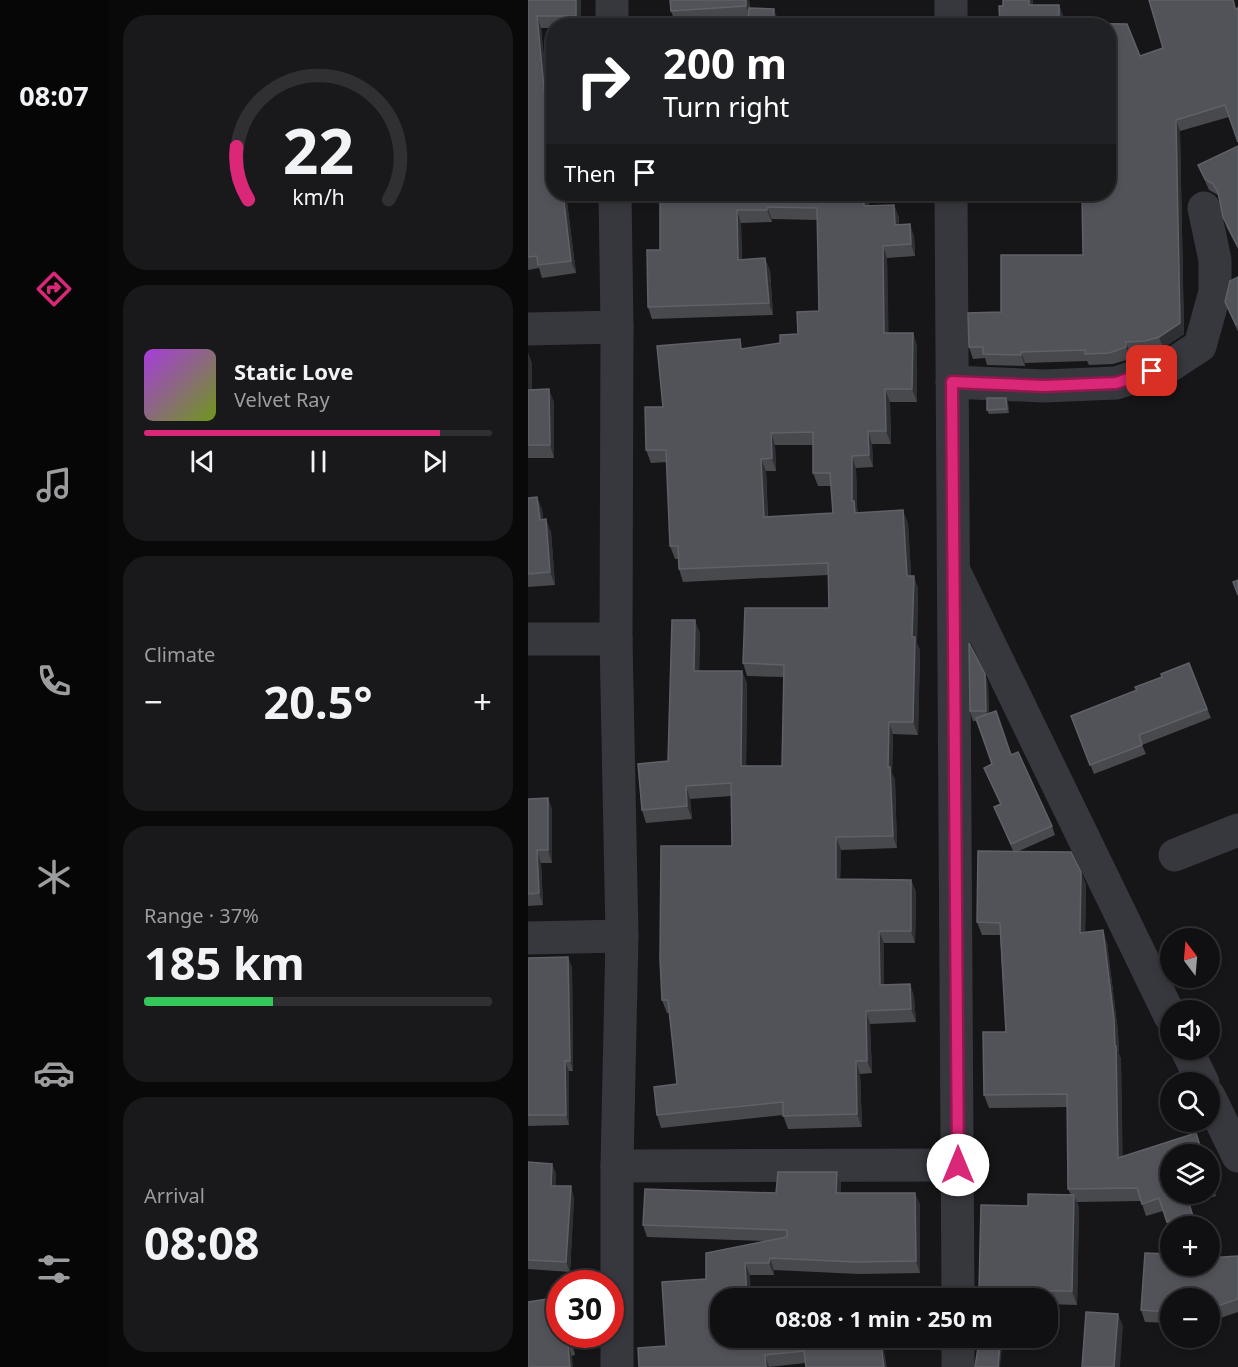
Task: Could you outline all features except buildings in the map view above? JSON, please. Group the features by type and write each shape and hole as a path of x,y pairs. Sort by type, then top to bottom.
{"street":[{"path":"612,0 612,18"},
{"path":"951,0 951,18"},
{"path":"615,201 618,327 616,639 622,936 616,1367"},
{"path":"951,201 958,1288"},
{"path":"952,382 1044,386 1116,383 1171,365 1200,346 1215,292 1215,260 1204,208"},
{"path":"528,329 618,327"},
{"path":"953,568 1162,1000"},
{"path":"528,639 616,639"},
{"path":"1175,855 1238,830"},
{"path":"528,938 622,936"},
{"path":"1220,1119 1238,1156"},
{"path":"617,1166 958,1165"},
{"path":"958,1348 958,1367"}],"route":[{"path":"958,1165 952,382 1044,386 1116,383 1152,371"}]}
